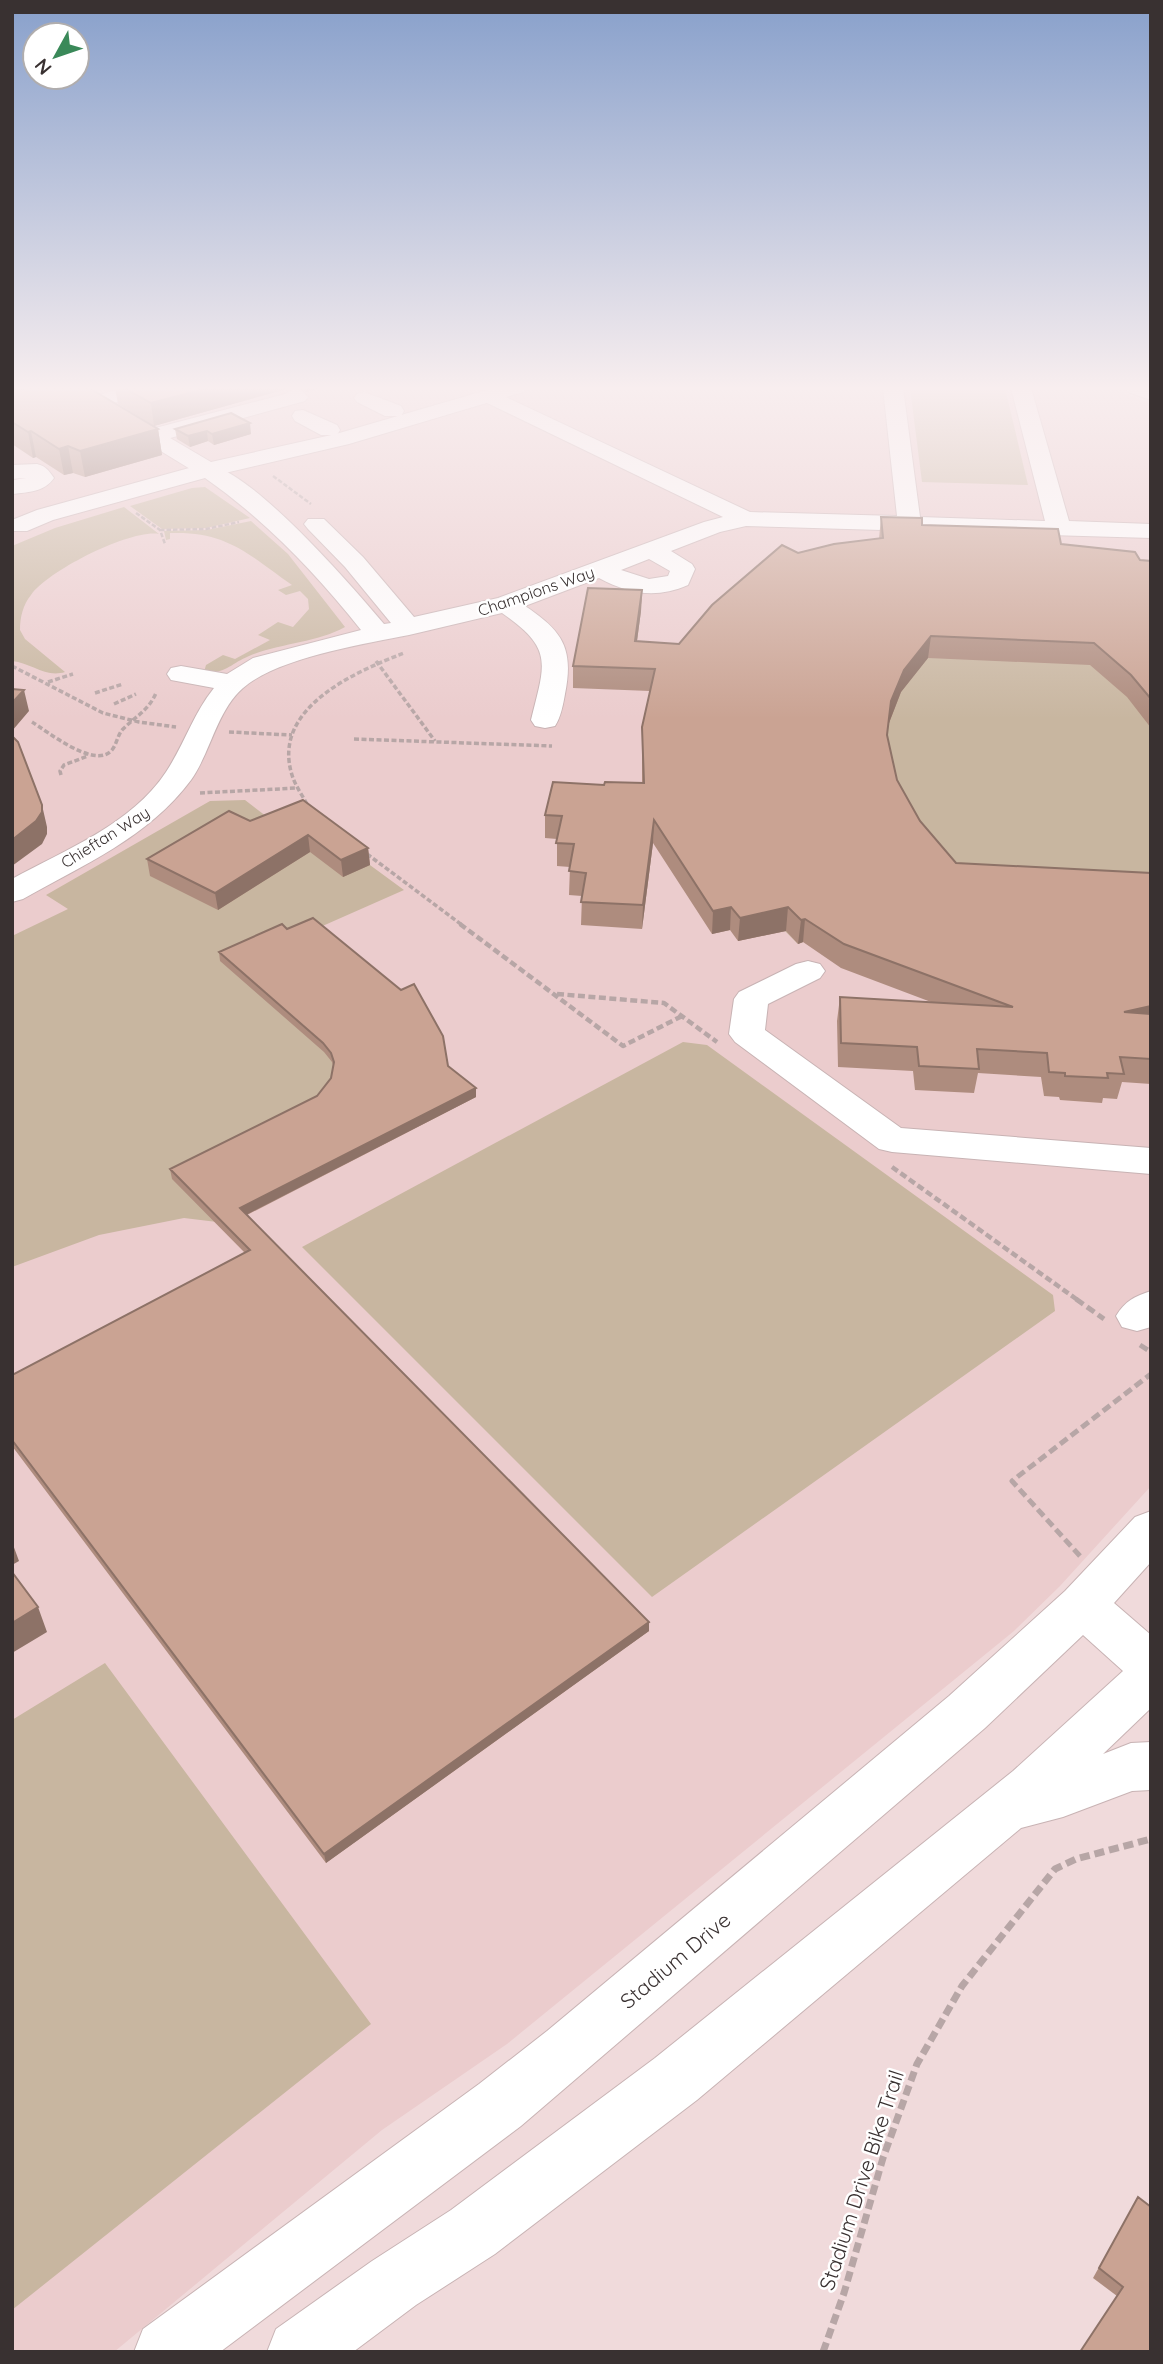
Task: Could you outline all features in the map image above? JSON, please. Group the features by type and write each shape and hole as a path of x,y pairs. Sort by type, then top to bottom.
{"street":[{"path":"21,498 14,516 45,515 100,498"},
{"path":"250,498 326,569 374,644"},
{"path":"703,498 746,519"},
{"path":"906,498 909,522"},
{"path":"1051,498 1059,527"},
{"path":"300,510 349,556 407,640"},
{"name":"Champions Way","path":"374,644 407,640 723,524 746,519 1144,530"},
{"path":"1143,560 1144,530"},
{"path":"601,569 636,586 659,587 679,580 683,569 652,550"},
{"path":"506,604 545,632 556,649 555,677 545,720"},
{"name":"Chieftan Way","path":"12,892 121,831 156,804 180,774 211,710 232,683 263,664 287,656 374,644"},
{"path":"181,674 232,683"},
{"path":"808,971 751,999 747,1034 892,1140 1151,1161"},
{"path":"1119,1566 1151,1665"},
{"name":"Stadium Drive","path":"166,2352 219,2310 500,2105 567,2051 967,1712 1119,1566"},
{"path":"299,2352 394,2283 473,2232 614,2128 1006,1808 1070,1754 1151,1676"},
{"path":"1006,1808 1063,1793 1132,1767 1151,1766"}],"path":[{"path":"136,513 160,530 165,544"},
{"path":"160,530 206,529 241,522"},
{"path":"313,813 297,788 287,758 287,742 296,724 318,699 346,678 377,663 407,640"},
{"path":"374,644 377,663 435,741"},
{"path":"12,666 35,673 81,704 132,720 183,728"},
{"path":"47,682 74,674"},
{"path":"95,693 123,684"},
{"path":"61,775 60,771 64,765 88,756 108,754 119,733 153,704 156,693"},
{"path":"114,704 136,694"},
{"path":"32,722 88,756"},
{"path":"221,731 292,735"},
{"path":"354,739 552,746"},
{"path":"198,793 297,788"},
{"path":"364,852 623,1046 682,1016"},
{"path":"1119,1566 1012,1481 1151,1374"},
{"name":"Stadium Drive Bike Trail","path":"823,2352 905,2091 941,2018 980,1961 1055,1869 1076,1859 1151,1839"}],"shaded area":[{"path":"12,498 1151,498 1151,1486 1060,1586 1014,1631 507,2044 382,2130 114,2352 12,2352"},
{"path":"156,498 221,498 250,518 206,528 162,529 130,506"},
{"path":"124,507 159,534 130,538 72,563 41,585 24,607 20,630 25,639 65,672 45,672 12,661 12,546 55,528"},
{"path":"251,521 288,554 345,627 261,652 223,670 204,672 206,665 223,655 235,659 270,640 258,635 278,622 293,627 309,609 308,599 300,591 286,595 278,590 292,585 236,547 222,540 190,533 170,533 170,539 166,540 164,531 207,530"},
{"path":"1151,592 1151,966 862,920 798,944 785,931 708,709"},
{"path":"245,800 275,823 299,813 404,890 318,928 417,1011 217,1222 184,1218 99,1235 12,1267 12,936 68,909 46,895 210,801"},
{"path":"683,1042 707,1045 1053,1295 1055,1311 652,1597 302,1247"},
{"path":"105,1663 371,2024 12,2310 12,1720"}],"building":[{"path":"881,517 922,518 922,525 1058,529 1061,544 1135,552 1140,560 1151,561 1151,699 1131,675 1094,643 931,636 904,670 891,701 887,735 897,780 920,821 956,863 1151,873 1151,1006 1124,1012 1151,1014 1151,1059 1120,1057 1124,1074 1107,1073 1108,1078 1065,1076 1065,1073 1049,1072 1047,1053 977,1049 979,1069 919,1066 917,1047 841,1043 840,997 1013,1007 844,944 805,919 801,920 788,907 740,918 731,907 713,911 654,820 643,905 581,902 586,873 569,871 574,844 556,843 562,816 545,815 553,782 604,785 605,782 644,783 642,727 655,669 573,666 588,588 642,590 635,641 679,644 712,605 782,545 798,553 834,544 883,538"},
{"path":"12,689 24,690 12,703"},
{"path":"12,736 18,742 42,805 42,812 36,821 12,840"},
{"path":"303,800 368,848 341,860 308,835 215,893 147,859 229,811 250,821"},
{"path":"313,918 401,990 414,984 443,1036 448,1066 476,1088 240,1208 649,1622 324,1854 12,1440 12,1375 250,1250 170,1169 317,1096 331,1078 334,1062 323,1043 219,952 282,924 287,929"},
{"path":"12,1572 38,1607 12,1623"},
{"path":"1138,2197 1151,2207 1151,2352 1080,2352 1123,2287 1099,2268"}]}
